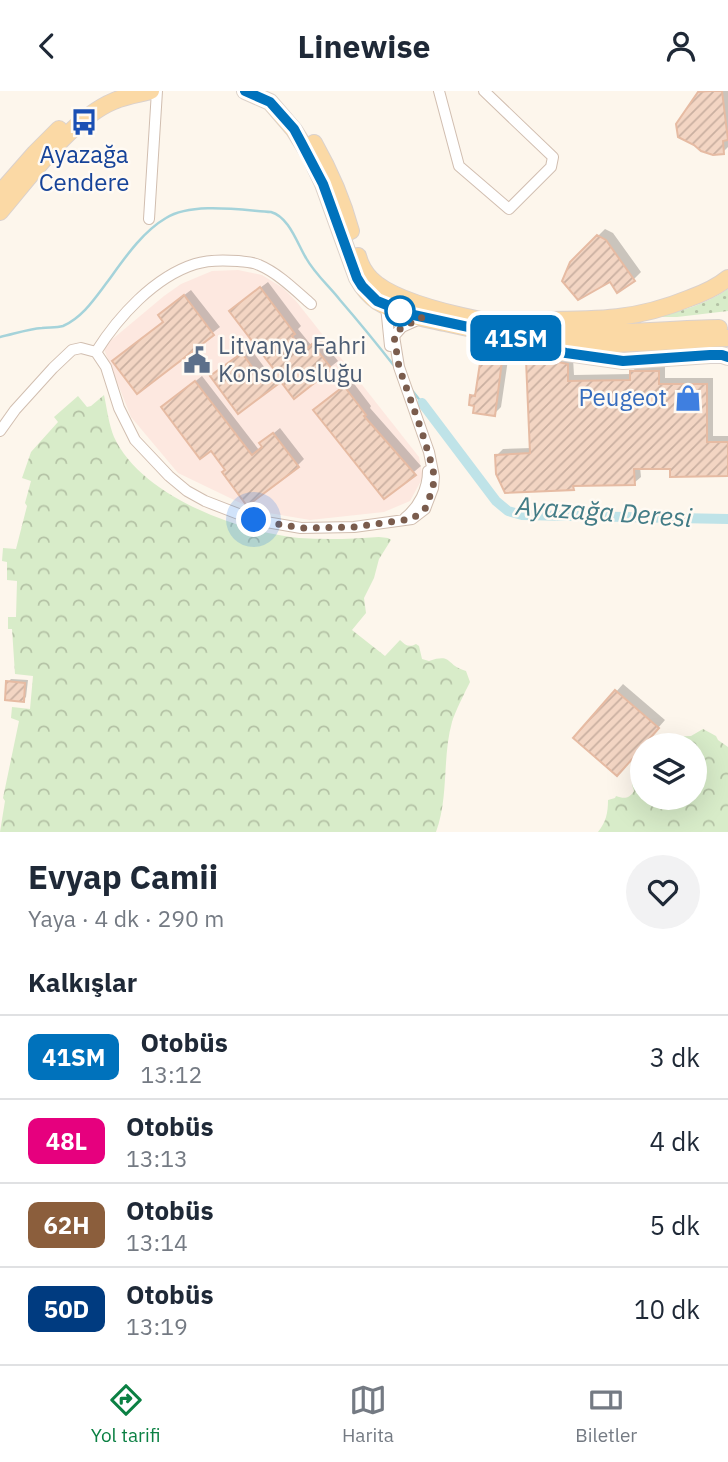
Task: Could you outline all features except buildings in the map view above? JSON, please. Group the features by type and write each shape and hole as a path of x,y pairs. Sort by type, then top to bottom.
{"main road":[{"path":"0,193 34,153 76,112 112,91"},
{"path":"0,212 59,143 84,120 113,101 151,91"},
{"path":"245,91 270,102 294,129 323,184 352,266 362,286 386,306 422,318 556,343 601,345 728,338"},
{"path":"270,91 290,109 313,140 331,173 343,204 360,262 371,279 388,291 426,306 466,317 530,329 601,333 728,327"},
{"path":"466,317 535,320 623,318 660,310 706,291 728,278"},
{"path":"518,338 543,348 623,361 710,355 728,357"}],"street":[{"path":"149,219 157,91"},
{"path":"439,91 459,166 509,209 551,167 552,157 484,91"},
{"path":"96,352 108,333 140,298 173,274 196,263 229,260 257,264 279,277 311,304"},
{"path":"0,431 53,368 72,350 81,348 96,352 106,366 119,408 135,440 169,476 196,496 254,520 301,528 354,527 400,522 414,511 423,493 428,473 407,399 395,371 386,306"},
{"path":"393,351 394,336 402,327 422,318"}],"shaded area":[{"path":"238,270 262,275 283,288 296,301 419,457 422,479 410,501 384,512 310,520 257,511 178,473 131,417 103,347 181,284 212,271"}],"green space":[{"path":"728,289 728,311 656,317 703,303"},
{"path":"104,395 112,432 127,458 146,477 194,507 221,519 275,534 309,539 379,537 391,540 379,559 374,578 364,598 366,613 352,630 385,656 400,640 411,646 416,644 422,659 446,659 466,671 470,682 452,722 443,805 436,832 0,832 5,801 3,798 19,721 11,718 12,707 30,709 33,676 15,674 12,629 8,629 8,617 16,617 17,581 7,580 7,562 2,561 3,548 16,549 31,481 22,478 31,452 58,422 54,417 78,396 87,407"},
{"path":"703,729 728,747 728,832 598,832 606,817 608,800 616,796 630,796 630,810 707,810 707,733 696,733"}],"waterway":[{"name":"Ayazağa Deresi","path":"0,337 32,329 63,326 77,318 141,238 166,218 189,210 246,210 271,212 283,219 314,269 395,367"},
{"name":"Ayazağa Deresi","path":"411,389 422,403"},
{"name":"Ayazağa Deresi","path":"422,403 496,501 508,511 522,515 728,519"}],"bus line":[{"name":"41SM","path":"245,91 270,102 294,129 323,184 357,278 377,301 386,306 409,314 518,338 566,353 623,361 710,355 728,357"}],"place":[{"name":"Ayazağa Cendere","path":"84,122"},
{"name":"Litvanya Fahri Konsolosluğu","path":"197,360"},
{"name":"Peugeot","path":"688,398"}],"route":[{"path":"254,520 301,528 329,529 412,519 425,509 433,488 433,469 399,367 394,336 402,327 422,318 400,311"}]}
